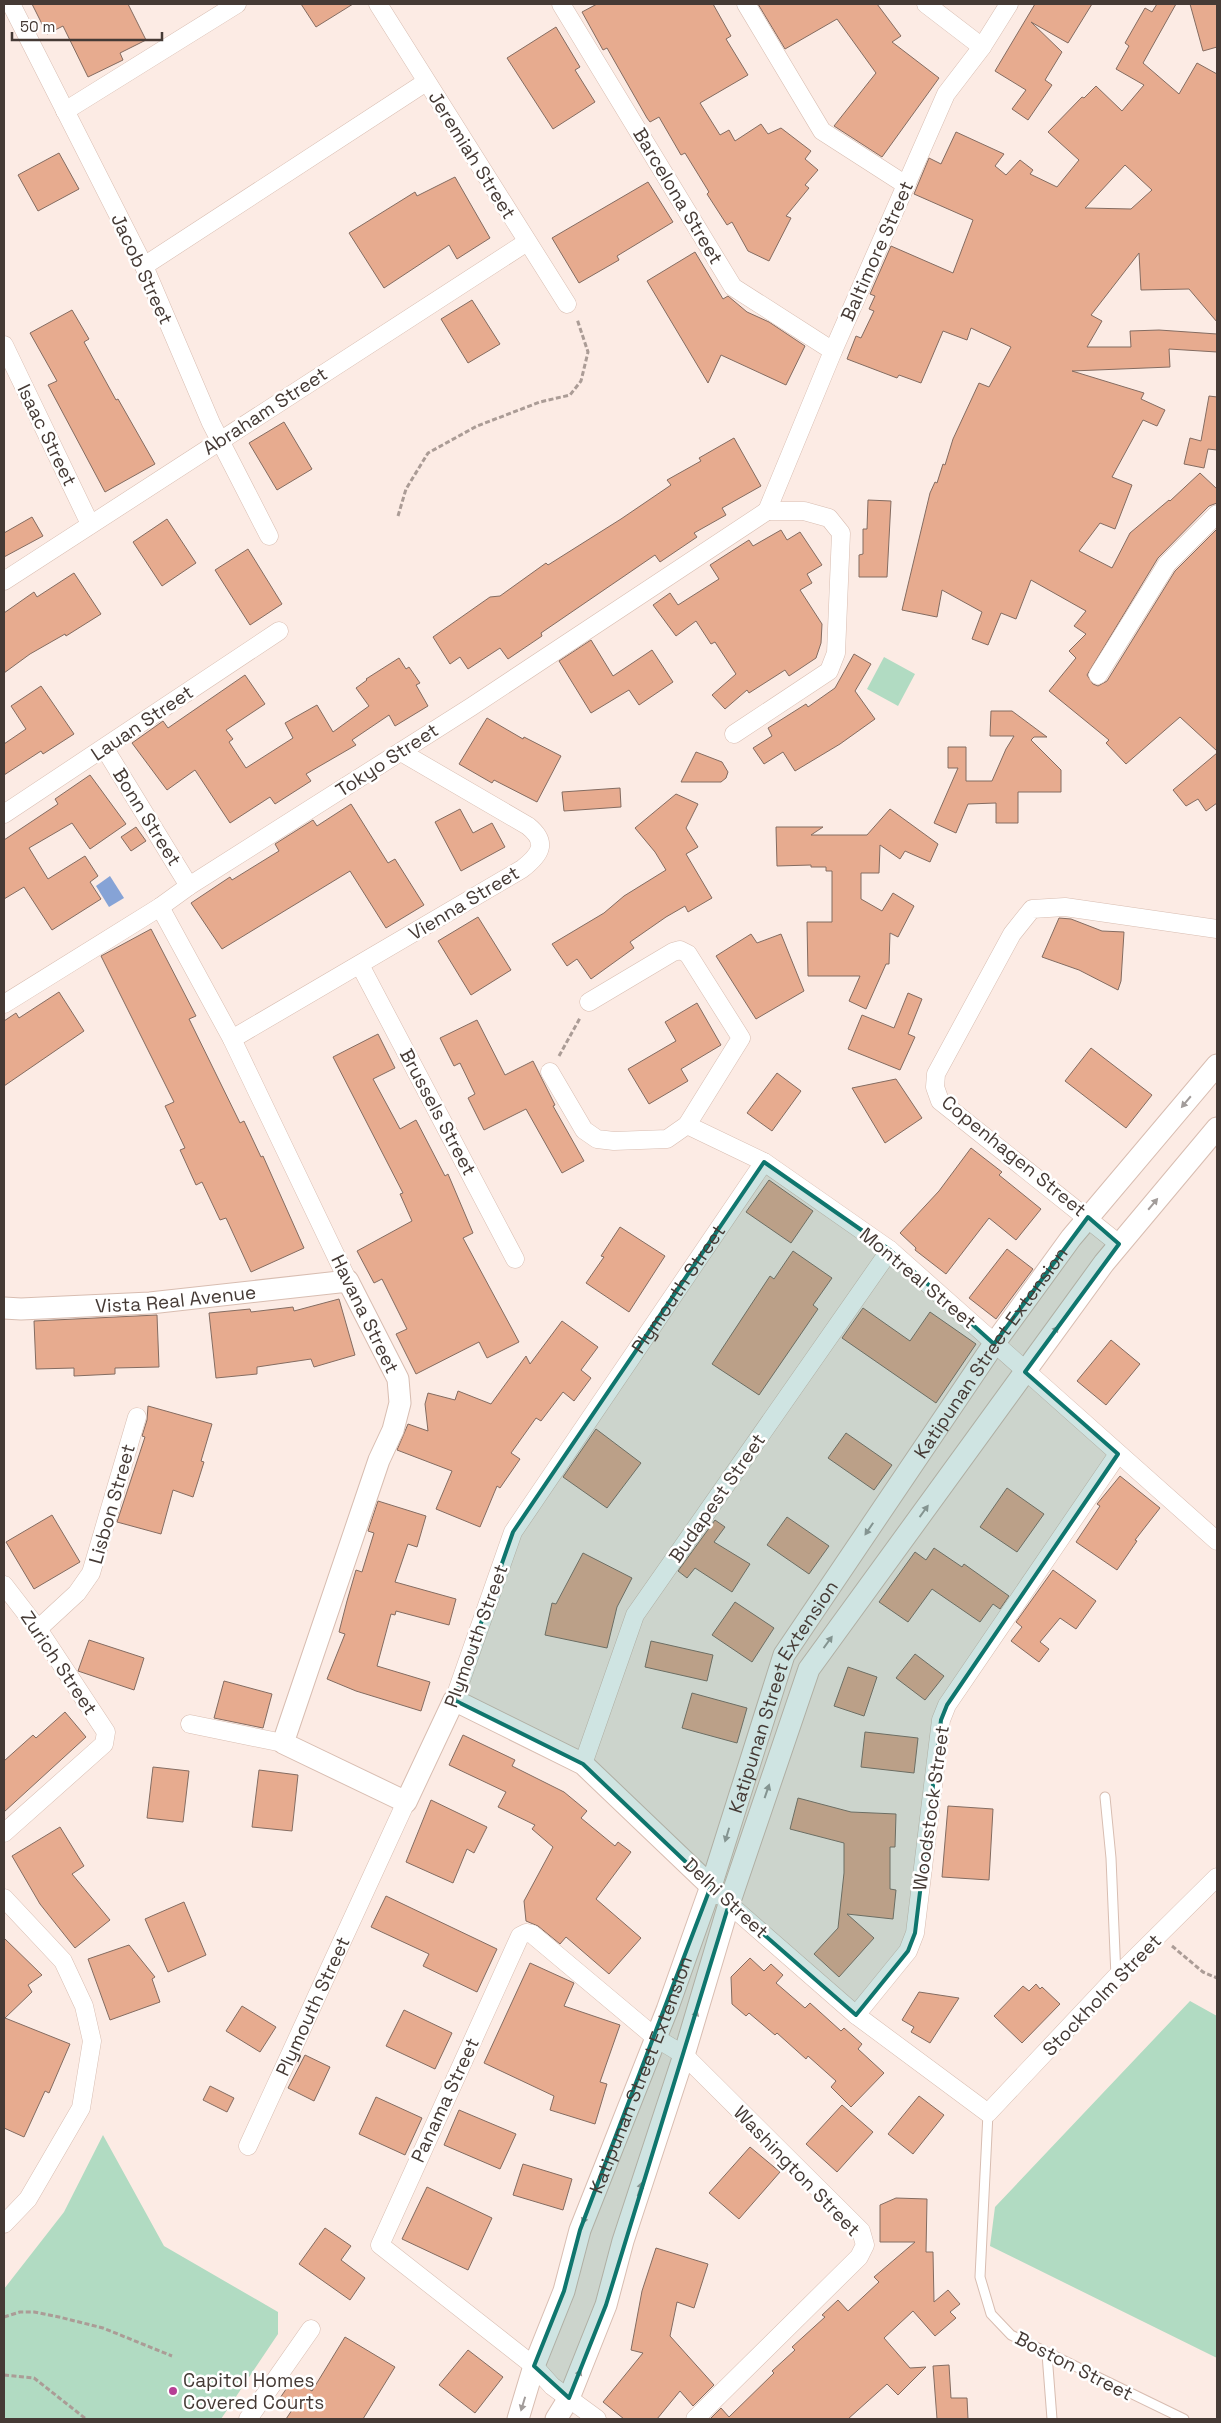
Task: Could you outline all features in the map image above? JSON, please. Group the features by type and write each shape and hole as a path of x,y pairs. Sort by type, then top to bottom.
{"street":[{"name":"Jacob Street","path":"11,4 144,266 220,441 269,536"},
{"path":"66,111 236,4"},
{"name":"Jeremiah Street","path":"378,4 567,304"},
{"name":"Barcelona Street","path":"562,4 733,287 832,350"},
{"path":"746,4 822,131 906,185"},
{"path":"926,4 982,47"},
{"name":"Baltimore Street","path":"767,512 832,350 946,94 982,47 1009,4"},
{"path":"144,266 426,82"},
{"name":"Abraham Street","path":"4,581 527,242"},
{"name":"Isaac Street","path":"4,345 90,524"},
{"path":"734,734 829,671 836,653 841,533 829,518 804,512 767,512"},
{"name":"Tokyo Street","path":"4,1004 160,907 401,752 767,512"},
{"path":"1098,675 1167,564 1217,514"},
{"name":"Lauan Street","path":"4,814 104,749 279,630"},
{"name":"Bonn Street","path":"104,749 190,886"},
{"name":"Vienna Street","path":"232,1039 522,869 533,860 540,850 540,839 536,832 528,826 401,752"},
{"name":"Havana Street","path":"160,907 232,1039 348,1282 398,1379 400,1403 393,1430 379,1460 284,1743"},
{"name":"Copenhagen Street","path":"1119,1244 1088,1217 940,1101 935,1087 936,1074 1012,934 1032,909 1065,907 1217,929"},
{"path":"550,1072 584,1130 597,1139 614,1142 667,1139 687,1124 741,1038 688,954 680,950 673,952 589,1002"},
{"name":"Brussels Street","path":"360,965 515,1259"},
{"name":"Katipunan Street Extension","path":"518,2419 534,2366 564,2291 580,2230 656,2038 711,1886 784,1655 994,1344 1088,1217 1217,1064"},
{"name":"Montreal Street","path":"687,1124 764,1162 890,1250 1217,1541"},
{"name":"Katipunan Street Extension","path":"556,2419 569,2398 606,2305 623,2241 684,2056 730,1904 809,1669 1119,1244 1217,1128"},
{"name":"Plymouth Street","path":"248,2146 454,1700 513,1532 764,1162"},
{"name":"Budapest Street","path":"582,1764 635,1615 890,1250"},
{"name":"Vista Real Avenue","path":"4,1308 21,1309 150,1303 348,1282"},
{"name":"Lisbon Street","path":"38,1629 77,1593 91,1573 137,1417"},
{"name":"Woodstock Street","path":"856,2015 908,1951 914,1933 941,1720 948,1705 1118,1454"},
{"name":"Zurich Street","path":"4,1584 38,1629 106,1732 104,1744 4,1833"},
{"name":"Delhi Street","path":"454,1700 582,1764 730,1904 856,2015 988,2113"},
{"path":"190,1724 284,1743 406,1802"},
{"name":"Stockholm Street","path":"988,2113 1116,1977 1217,1877"},
{"path":"4,1898 63,1961 84,2006 92,2041 81,2108 28,2199 4,2224"},
{"name":"Panama Street","path":"534,2366 382,2248 380,2243 520,1936 526,1933 532,1934 656,2038"},
{"name":"Washington Street","path":"656,2038 684,2056 861,2231 865,2244 859,2258 695,2419"},
{"path":"248,2419 311,2330"},
{"path":"534,2366 552,2386 597,2419"}],"lane":[{"path":"1105,1797 1111,1858 1116,1977"},
{"name":"Boston Street","path":"988,2113 980,2277 991,2314 1011,2335 1184,2419"},
{"path":"1047,2354 1052,2419"}],"path":[{"path":"398,516 406,488 428,453 477,426 540,402 570,395 581,381 588,352 576,315 567,304"},
{"path":"550,1072 589,1002"},
{"path":"1160,1935 1203,1972 1217,1978"},
{"path":"4,2317 20,2312 34,2312 59,2317 103,2328 172,2356"},
{"path":"4,2375 34,2378 86,2419"}],"highlighted area":[{"path":"764,1162 890,1250 994,1344 1088,1217 1119,1244 1025,1372 1118,1454 947,1705 941,1720 915,1933 908,1951 856,2015 729,1904 606,2305 569,2398 534,2366 564,2291 580,2230 711,1886 583,1764 454,1700 513,1532"}],"green space":[{"path":"884,657 915,674 898,706 867,689"},
{"path":"1190,2001 1217,2016 1217,2358 990,2246 995,2207"},
{"path":"103,2135 164,2246 278,2312 278,2334 221,2419 4,2419 4,2289 64,2212"}],"water":[{"path":"110,876 124,898 109,907 96,886"}],"building":[{"path":"32,4 128,4 146,40 120,53 123,60 88,77 63,26 47,34"},
{"path":"301,4 353,4 316,27"},
{"path":"597,4 713,4 731,36 726,39 748,75 700,103 720,135 729,130 735,141 761,124 768,134 781,128 811,151 805,159 818,170 805,185 809,188 786,216 791,218 769,261 748,251 732,222 727,225 707,194 709,192 685,153 681,155 659,117 650,122 647,118 607,48 603,50 582,12"},
{"path":"758,4 877,4 901,36 892,42 939,78 882,157 834,126 876,73 837,19 785,49"},
{"path":"1035,4 1092,4 1068,43 1031,22 1062,52 1045,80 1052,85 1028,120 1012,109 1026,90 995,71"},
{"path":"1157,4 1176,4 1143,63 1179,94 1197,63 1217,74 1217,322 1189,289 1141,290 1139,253 1091,315 1102,321 1087,347 1131,347 1130,331 1159,330 1217,334 1217,352 1169,349 1170,367 1072,371 1144,393 1141,399 1165,410 1157,426 1143,420 1112,477 1132,485 1115,529 1100,523 1079,551 1112,568 1130,533 1170,501 1200,473 1217,489 1217,503 1209,506 1158,558 1087,675 1093,684 1098,686 1107,681 1175,571 1217,529 1217,751 1180,717 1126,764 1106,743 1109,740 1049,691 1076,658 1069,651 1086,634 1074,626 1086,611 1031,580 1016,619 1001,613 988,645 972,639 982,612 942,590 937,617 902,610 930,493 935,482 937,483 953,439 979,383 989,387 1011,347 971,328 967,340 943,331 921,383 899,375 897,378 847,359 856,336 861,338 874,311 869,309 875,296 870,294 891,246 953,273 973,220 914,194 929,158 941,164 956,132 1004,154 995,166 1006,175 1020,160 1033,170 1030,174 1057,187 1079,160 1048,132 1082,97 1084,98 1096,86 1122,111 1144,85 1116,69 1129,46 1125,43 1145,8 1152,12","holes":["1125,165 1152,190 1131,209 1085,208"]},
{"path":"1190,4 1217,4 1217,47 1203,51"},
{"path":"556,27 580,67 575,70 595,102 553,129 507,58"},
{"path":"59,153 79,189 38,211 18,175"},
{"path":"455,177 490,238 457,259 449,245 384,288 349,233 415,192 417,196"},
{"path":"648,182 673,222 617,256 619,260 579,283 552,238"},
{"path":"695,252 723,299 728,296 747,312 769,322 805,346 786,385 721,355 708,383 647,281"},
{"path":"472,300 500,344 468,363 441,319"},
{"path":"72,310 89,339 84,342 116,400 118,399 155,464 105,492 48,385 57,381 30,333"},
{"path":"1209,396 1217,397 1217,450 1208,449 1204,468 1184,464 1190,438 1201,441"},
{"path":"284,422 312,469 277,490 249,443"},
{"path":"734,438 761,486 722,508 726,515 694,533 697,537 660,562 655,555 541,633 542,636 508,659 500,648 468,669 460,657 450,664 433,637 490,597 500,596 546,563 548,565 621,519 671,485 667,480 701,461 699,458"},
{"path":"868,500 891,501 887,577 859,577 859,555 863,554 863,529 867,529"},
{"path":"32,517 43,536 4,557 4,533"},
{"path":"167,519 196,563 162,586 133,542"},
{"path":"781,530 787,540 800,532 822,565 807,574 812,583 800,590 822,624 821,643 816,658 789,676 785,670 749,693 747,690 725,709 712,695 736,674 715,642 711,644 696,621 676,636 653,605 670,593 678,605 719,579 710,565 749,540 753,546"},
{"path":"248,549 282,604 250,625 215,570"},
{"path":"74,573 101,614 66,636 65,634 30,654 4,673 4,613 34,592 37,597"},
{"path":"591,640 613,676 652,650 673,682 639,705 629,690 591,713 559,661"},
{"path":"854,654 871,664 855,691 875,719 840,744 795,771 783,752 764,764 753,748 772,736 768,728 806,704 808,707 835,688"},
{"path":"399,658 406,669 409,667 420,683 416,685 428,706 395,726 389,715 352,740 356,745 306,774 311,781 275,804 270,797 230,823 195,770 167,790 132,743 163,721 168,728 245,675 265,704 226,730 233,739 229,742 246,768 293,738 285,723 317,705 333,732 369,706 356,688 366,679"},
{"path":"41,686 74,734 43,754 41,751 4,775 4,744 26,729 11,706"},
{"path":"991,711 1012,711 1047,737 1034,737 1031,740 1061,770 1061,792 1018,792 1018,823 996,823 996,803 968,804 956,833 934,823 958,768 948,768 948,747 966,747 966,781 992,781 1014,736 990,736"},
{"path":"487,718 523,739 524,737 561,756 537,802 494,780 492,783 459,764"},
{"path":"696,752 722,762 728,772 726,778 721,782 681,782"},
{"path":"1217,753 1217,803 1206,811 1198,799 1186,806 1173,790"},
{"path":"90,775 126,824 90,849 72,823 29,848 48,879 85,856 98,876 90,882 101,899 52,930 24,887 4,899 4,840 58,804 55,799"},
{"path":"620,788 621,807 564,811 562,792"},
{"path":"676,794 698,804 686,828 698,847 686,854 712,898 688,912 685,906 666,917 630,942 634,948 591,979 577,959 567,966 552,944 604,913 624,896 666,870 655,852 635,828"},
{"path":"351,804 388,863 395,859 424,905 386,928 350,871 222,949 191,903 230,877 232,880 279,851 275,844 313,820 317,826"},
{"path":"460,809 473,833 492,823 505,847 461,871 435,822"},
{"path":"890,809 938,844 930,862 905,851 900,859 880,845 879,873 861,873 861,899 882,911 893,893 914,906 898,937 890,933 889,964 886,964 866,1009 849,1001 860,976 808,976 807,922 832,922 832,871 826,871 826,867 811,867 811,865 777,866 776,827 823,827 811,835 867,835"},
{"path":"136,827 146,841 131,851 121,837"},
{"path":"478,917 511,970 471,995 438,941"},
{"path":"1059,918 1071,919 1102,931 1124,932 1121,981 1118,990 1079,970 1042,957"},
{"path":"151,929 196,1016 189,1019 240,1123 244,1121 261,1157 263,1156 304,1248 251,1272 226,1218 220,1220 202,1182 196,1185 180,1150 185,1148 165,1106 174,1102 101,956"},
{"path":"751,934 757,943 781,934 804,991 756,1019 716,956"},
{"path":"59,992 84,1031 4,1086 4,1021 16,1013 19,1018"},
{"path":"908,993 922,999 908,1034 915,1037 900,1070 848,1049 862,1015 894,1028"},
{"path":"697,1003 721,1045 681,1069 688,1081 649,1104 628,1069 676,1041 665,1022"},
{"path":"477,1020 505,1075 533,1061 555,1105 553,1106 584,1161 562,1173 526,1109 484,1130 468,1098 475,1094 460,1063 454,1066 440,1038"},
{"path":"378,1034 395,1068 373,1079 400,1129 416,1120 445,1176 448,1174 473,1233 463,1238 519,1342 487,1358 479,1342 416,1374 396,1334 407,1329 382,1279 374,1283 357,1251 412,1221 400,1194 403,1193 333,1057"},
{"path":"1091,1048 1152,1095 1126,1128 1065,1081"},
{"path":"777,1073 801,1091 772,1131 747,1113"},
{"path":"896,1079 922,1118 885,1143 852,1088"},
{"path":"971,1148 1002,1172 999,1175 1041,1209 1016,1240 989,1218 946,1274 915,1250 916,1248 900,1233 939,1191"},
{"path":"769,1180 813,1211 791,1243 746,1212"},
{"path":"620,1227 665,1256 629,1312 586,1283 604,1257 601,1256"},
{"path":"1007,1249 1033,1269 996,1319 969,1298"},
{"path":"793,1251 832,1278 813,1305 818,1309 759,1395 712,1364 770,1276 774,1279"},
{"path":"339,1299 355,1355 314,1367 311,1359 257,1367 257,1374 216,1378 209,1313 250,1309 251,1312 293,1307 294,1311"},
{"path":"863,1308 910,1341 930,1312 976,1344 936,1403 842,1338"},
{"path":"157,1315 159,1367 115,1368 115,1374 74,1376 74,1368 36,1369 34,1321"},
{"path":"562,1321 598,1347 581,1370 591,1378 574,1401 563,1392 541,1421 536,1418 511,1453 520,1459 500,1488 497,1486 480,1527 436,1509 452,1471 397,1450 408,1424 428,1431 425,1404 428,1393 455,1400 458,1391 491,1404 526,1356 530,1364"},
{"path":"1111,1340 1140,1364 1106,1405 1077,1381"},
{"path":"148,1406 212,1424 201,1461 204,1462 193,1497 173,1490 161,1534 117,1522 145,1437 142,1436 147,1420"},
{"path":"596,1429 641,1463 607,1508 563,1477"},
{"path":"846,1433 892,1465 874,1490 828,1458"},
{"path":"1120,1476 1160,1508 1135,1540 1137,1541 1117,1570 1076,1542 1100,1506 1097,1504"},
{"path":"1007,1488 1044,1514 1017,1552 980,1527"},
{"path":"378,1501 426,1516 417,1547 408,1544 395,1582 456,1599 449,1625 396,1611 395,1615 391,1614 377,1666 430,1682 421,1711 356,1691 327,1679 345,1634 339,1632 356,1570 362,1572 374,1533 368,1531"},
{"path":"52,1515 80,1562 34,1589 6,1542"},
{"path":"787,1517 829,1546 809,1574 767,1545"},
{"path":"715,1520 725,1527 714,1542 750,1564 732,1592 695,1568 687,1578 678,1571"},
{"path":"934,1548 962,1567 964,1564 1009,1596 1000,1609 993,1604 980,1622 932,1589 908,1622 879,1602 915,1552 926,1560"},
{"path":"583,1553 632,1578 617,1607 607,1648 545,1635 552,1603 556,1604"},
{"path":"1053,1570 1096,1601 1076,1629 1060,1618 1040,1642 1049,1649 1039,1662 1011,1641 1022,1627 1016,1622"},
{"path":"735,1602 774,1628 752,1662 712,1635"},
{"path":"89,1640 144,1658 134,1690 78,1671"},
{"path":"651,1641 713,1655 707,1681 645,1667"},
{"path":"915,1654 944,1676 925,1700 896,1678"},
{"path":"848,1667 877,1677 864,1716 834,1706"},
{"path":"224,1681 272,1694 263,1728 214,1718"},
{"path":"692,1693 747,1708 737,1743 682,1728"},
{"path":"65,1712 86,1737 4,1812 4,1761 33,1735 36,1738"},
{"path":"865,1732 918,1738 914,1773 861,1767"},
{"path":"463,1735 515,1760 512,1766 564,1792 587,1811 581,1818 615,1846 618,1842 631,1852 596,1899 641,1938 609,1974 566,1937 560,1944 538,1926 526,1921 524,1901 553,1847 532,1829 535,1825 498,1807 506,1792 449,1765"},
{"path":"153,1767 189,1771 183,1822 147,1818"},
{"path":"259,1770 298,1775 292,1831 252,1827"},
{"path":"798,1798 851,1812 896,1814 895,1847 890,1847 890,1889 896,1890 893,1919 847,1914 874,1938 839,1977 814,1954 838,1928 844,1873 844,1843 790,1829"},
{"path":"431,1800 487,1827 474,1853 467,1849 453,1883 406,1862"},
{"path":"948,1806 993,1809 989,1880 942,1877"},
{"path":"60,1827 84,1866 72,1874 110,1920 75,1948 40,1904 12,1856"},
{"path":"386,1896 497,1949 477,1992 423,1966 429,1954 371,1927"},
{"path":"184,1902 206,1955 168,1972 145,1919"},
{"path":"4,1938 42,1975 28,1985 32,1992 5,2018 70,2044 49,2093 45,2091 24,2137 4,2128"},
{"path":"129,1945 155,1977 152,1979 160,2002 110,2020 88,1959"},
{"path":"750,1958 764,1971 771,1964 783,1975 776,1983 805,2008 810,2003 841,2031 844,2028 862,2044 858,2049 884,2073 851,2107 831,2087 836,2081 808,2056 806,2059 777,2033 775,2035 749,2013 746,2016 732,2004 731,1977"},
{"path":"530,1963 574,1983 564,2006 620,2025 600,2082 607,2084 595,2124 550,2110 554,2096 484,2063"},
{"path":"1036,1984 1040,1989 1042,1987 1060,2004 1022,2043 994,2016 1023,1986 1029,1991"},
{"path":"919,1992 959,1998 930,2043 911,2032 914,2027 902,2020"},
{"path":"242,2006 276,2027 260,2052 226,2031"},
{"path":"404,2010 452,2033 435,2069 386,2046"},
{"path":"305,2055 330,2067 314,2101 288,2088"},
{"path":"210,2086 234,2098 227,2112 203,2100"},
{"path":"919,2096 944,2115 913,2154 888,2134"},
{"path":"376,2097 422,2118 405,2155 359,2134"},
{"path":"842,2105 873,2132 837,2172 806,2144"},
{"path":"459,2110 516,2134 500,2169 444,2145"},
{"path":"750,2147 780,2172 739,2219 709,2193"},
{"path":"523,2164 572,2179 563,2210 513,2195"},
{"path":"427,2187 492,2218 468,2270 402,2239"},
{"path":"896,2198 927,2199 926,2252 933,2252 934,2302 948,2290 960,2304 950,2312 956,2318 935,2336 913,2311 884,2338 910,2368 926,2367 898,2395 887,2384 848,2419 710,2419 721,2408 729,2417 774,2373 772,2371 795,2350 792,2347 825,2317 822,2315 838,2300 848,2311 879,2282 874,2277 915,2242 880,2242 880,2205"},
{"path":"325,2228 351,2246 341,2260 365,2278 350,2300 299,2264"},
{"path":"656,2248 708,2264 694,2308 677,2302 670,2336 714,2385 693,2406 680,2391 657,2419 624,2419 603,2402 643,2353 631,2350 642,2291"},
{"path":"345,2337 395,2367 363,2419 286,2419 294,2407 280,2398 293,2379 312,2391"},
{"path":"468,2350 503,2377 475,2413 439,2385"},
{"path":"949,2365 951,2398 967,2398 968,2419 937,2419 933,2366"}],"place":[{"name":"Capitol Homes Covered Courts","path":"173,2391"}]}
